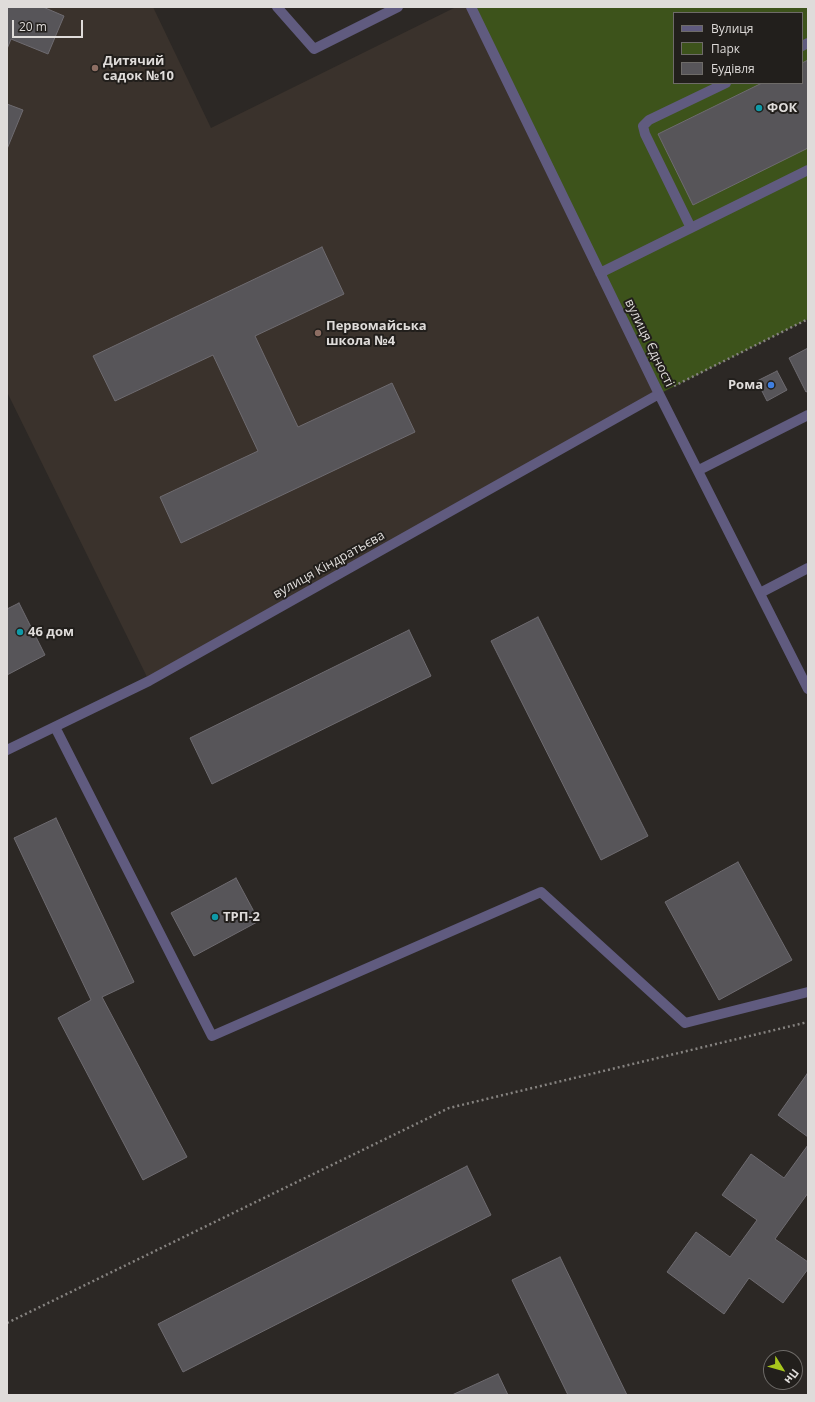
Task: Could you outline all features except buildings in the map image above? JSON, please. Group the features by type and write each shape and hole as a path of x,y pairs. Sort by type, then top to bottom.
{"street":[{"path":"277,7 314,48 398,7"},
{"name":"вулиця Єдності","path":"471,7 659,394 699,470 808,689"},
{"path":"691,228 644,134 643,126 649,120 724,84"},
{"path":"600,273 808,170"},
{"name":"вулиця Кіндратьєва","path":"7,750 148,681 659,394"},
{"path":"699,470 808,415"},
{"path":"760,593 808,568"},
{"path":"55,727 212,1036 541,892 685,1023 808,992"}],"path":[{"path":"659,394 808,319"},
{"path":"7,1323 449,1108 808,1022"}],"shaded area":[{"name":"Первомайська школа №4","path":"7,7 153,7 211,128 456,7 471,7 659,394 149,681 7,392"}],"green space":[{"path":"470,7 808,7 808,319 659,394"}],"place":[{"name":"Дитячий садок №10","path":"95,68"},
{"name":"ФОК","path":"759,108"},
{"name":"Первомайська школа №4","path":"318,333"},
{"name":"Рома","path":"771,385"},
{"name":"46 дом","path":"20,632"},
{"name":"ТРП-2","path":"215,917"}]}
